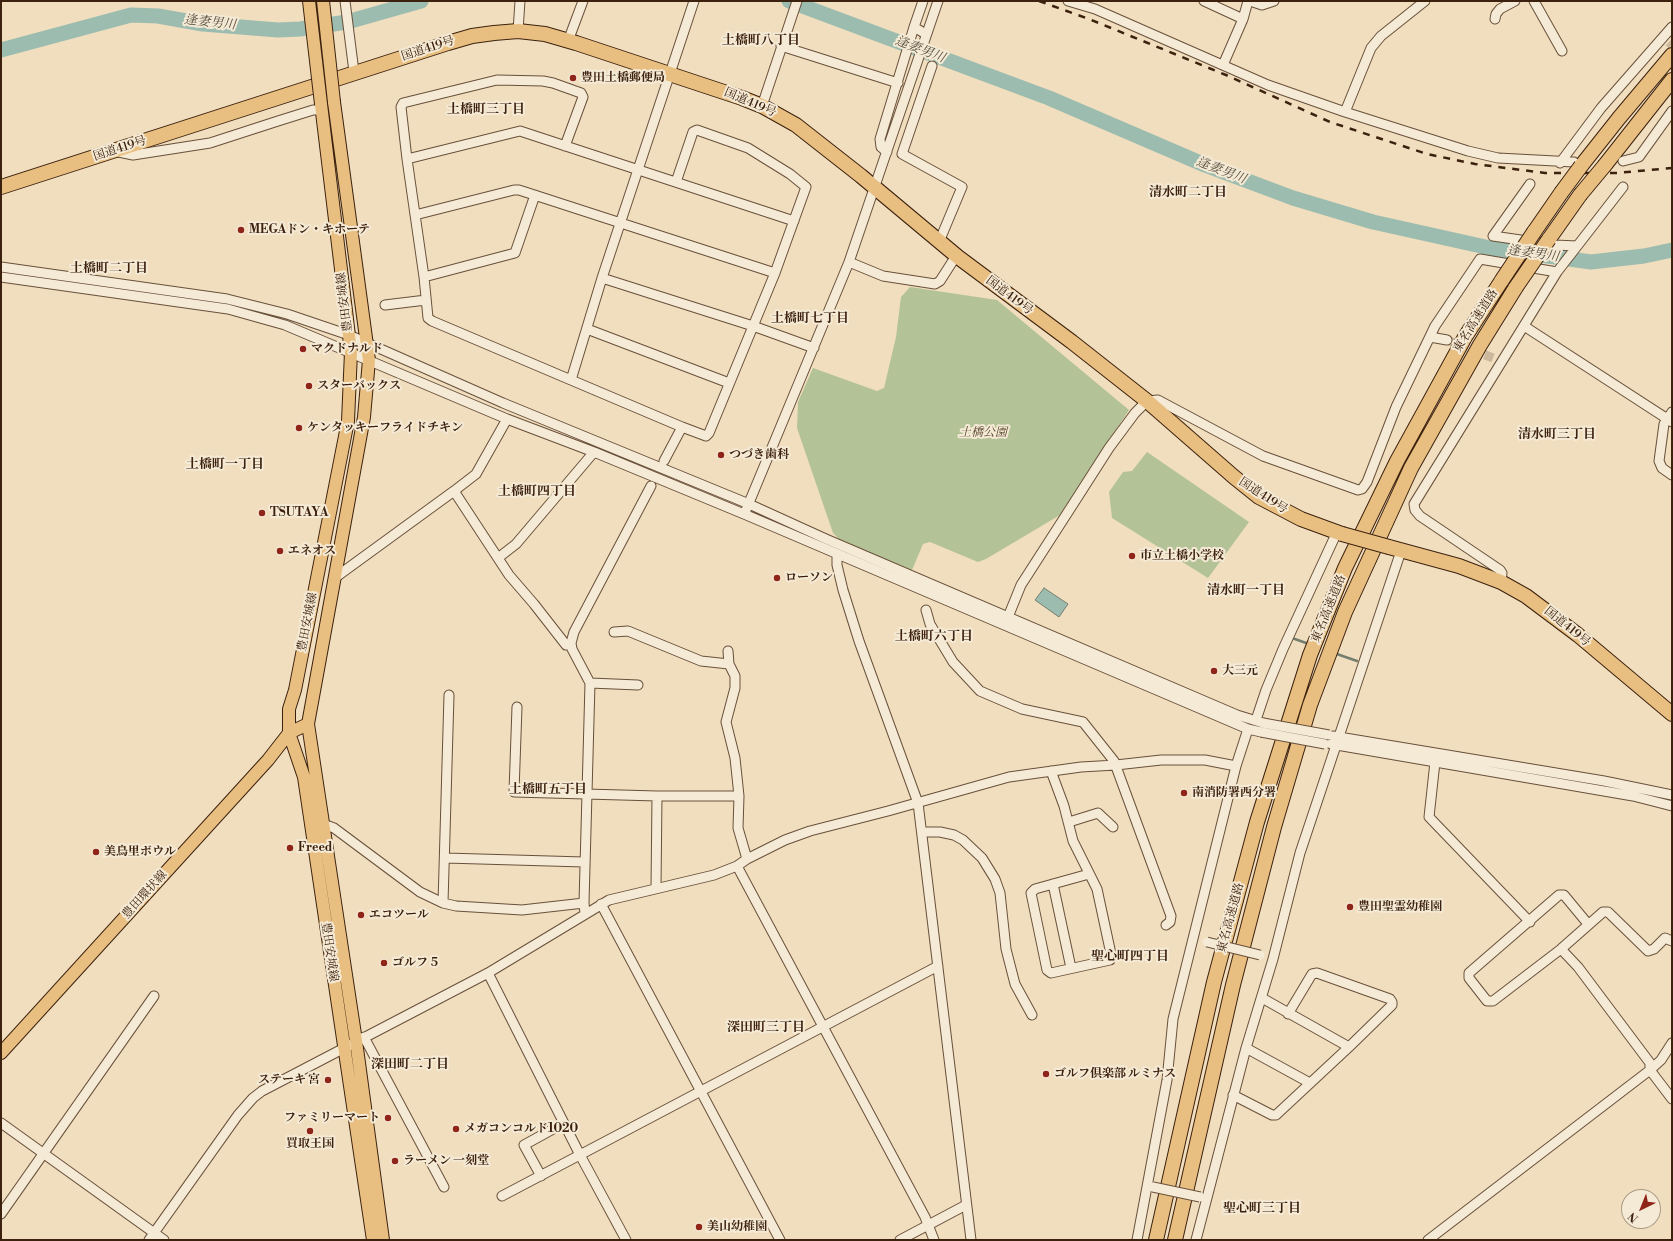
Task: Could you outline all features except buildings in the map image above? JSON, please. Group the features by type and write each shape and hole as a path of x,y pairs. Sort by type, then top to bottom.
{"highway":[{"name":"国道419号","path":"1,187 295,93 354,72 472,36 518,31 544,34 568,41 762,106 796,125 956,256 1072,342 1147,401 1259,497 1301,519 1340,533 1459,566 1501,582 1547,610 1672,714"},
{"name":"東名高速道路","path":"1156,1240 1214,982 1250,845 1310,655 1345,568 1397,461 1465,338 1561,193 1577,164 1619,118 1668,45"},
{"name":"東名高速道路","path":"1175,1240 1233,985 1274,827 1310,705 1350,600 1411,468 1480,345 1516,287 1580,195 1672,80"}],"main road":[{"name":"豊田安城線","path":"309,1 351,352 348,421 296,682 289,709 290,733 304,777 343,1048 373,1240"},
{"name":"豊田安城線","path":"323,1 344,186 368,360 364,417 308,724 323,824 360,1039 383,1240"},
{"name":"豊田環状線","path":"1,1053 262,766 290,733 308,724"}],"street":[{"path":"518,31 520,1"},
{"path":"568,41 583,1"},
{"path":"571,380 602,278 694,1"},
{"path":"762,106 796,1"},
{"path":"887,152 882,147 880,139 923,1"},
{"path":"744,514 849,262 938,1"},
{"path":"1068,1 1097,5 1268,85 1345,112 1468,151 1498,158 1577,164"},
{"path":"1204,1 1243,19"},
{"path":"1223,65 1243,19 1249,1 1262,5 1274,1"},
{"path":"1345,112 1371,48 1381,36 1425,1"},
{"path":"1495,20 1496,14 1500,9 1515,1"},
{"path":"1540,1 1534,1 1562,51"},
{"path":"346,5 354,72"},
{"path":"1560,163 1601,108 1668,45 1672,27"},
{"path":"913,30 924,33"},
{"path":"782,46 898,82"},
{"path":"932,66 902,154 962,187 939,242"},
{"path":"566,146 583,96 581,93 542,80 497,80 403,103 401,107 407,159 424,277 428,318 432,322 706,436 775,272 806,187 776,164 748,148 697,130 693,132 676,182"},
{"path":"113,151 133,156 210,143 322,107"},
{"path":"1623,161 1639,157 1672,112"},
{"path":"407,159 520,132 794,221"},
{"path":"1530,184 1493,236 1576,248"},
{"path":"1501,582 1502,573 1500,570 1420,516 1415,510 1414,504 1558,271 1623,187"},
{"path":"415,215 514,190 535,195 620,224 775,272"},
{"path":"424,277 515,253 535,195"},
{"path":"849,262 883,276 935,284 940,281 956,256"},
{"path":"1008,617 1021,585 1109,448 1135,413 1147,401 1158,400 1263,456 1358,490 1362,489 1367,482 1396,407 1435,326 1480,259 1558,271"},
{"path":"1,267 227,299 287,314 349,336 367,345 749,504 1237,715 1260,727"},
{"path":"1,277 228,309 285,325 507,419 594,452 744,514 837,555 1248,728 1260,727 1332,740 1604,781 1672,795"},
{"path":"602,278 752,326 814,348"},
{"path":"385,305 426,300"},
{"path":"1524,326 1670,418 1662,432 1659,461 1662,468 1672,475"},
{"path":"587,329 729,383"},
{"path":"1430,337 1447,340"},
{"path":"1493,358 1503,361"},
{"path":"336,577 476,474 507,419"},
{"path":"664,461 682,427"},
{"path":"498,558 516,544 594,452"},
{"path":"585,914 584,862 590,683 572,649 571,643 574,632 650,486"},
{"path":"454,491 509,575 534,604 560,639 566,645 571,643"},
{"path":"1260,727 1266,690 1283,649 1340,533"},
{"path":"1196,1240 1204,1198 1246,1048 1273,959 1300,853 1332,740 1395,549"},
{"path":"837,555 837,566 843,590 857,633 918,803 971,1240"},
{"path":"926,610 930,624 953,662 980,690 1022,709 1083,722 1114,761 1171,916 1170,922 1166,925"},
{"path":"614,632 628,631 684,656 700,661 729,664"},
{"path":"728,651 729,664 735,676 735,688 726,722 735,758 739,796 738,828 746,860"},
{"path":"590,683 638,685"},
{"path":"443,903 449,695"},
{"path":"517,707 514,792 657,796 739,796"},
{"path":"1137,1240 1150,1186 1167,1080 1173,1019 1236,766 1248,728"},
{"path":"1332,740 1435,762 1632,796 1672,806"},
{"path":"152,1237 238,1115 253,1098 272,1086 343,1048 488,973 601,904 616,897 701,879 737,866 785,840 810,831 918,803 1009,777 1050,771 1161,760 1205,760 1236,766"},
{"path":"1435,762 1429,816 1530,922"},
{"path":"1050,771 1069,822 1073,841 1098,889 1111,954 1110,960 1051,973 1047,970 1031,897 1035,889 1089,874"},
{"path":"656,888 657,796"},
{"path":"1069,822 1098,813 1113,826"},
{"path":"323,824 334,828 420,892 443,903 456,906 522,910 584,903"},
{"path":"922,832 948,834 963,840 982,858 1000,893 1006,949 1015,984 1032,1014"},
{"path":"445,858 584,862"},
{"path":"737,866 922,1210 934,1240"},
{"path":"1053,884 1071,968"},
{"path":"1588,924 1562,894 1469,973 1468,978 1487,1001 1493,1001 1561,949 1588,924 1606,911 1648,951 1654,949 1665,938 1672,941"},
{"path":"601,904 780,1240"},
{"path":"1193,938 1273,959"},
{"path":"1561,949 1578,967 1650,1063 1650,1070 1672,1099"},
{"path":"502,1196 824,1028 938,966"},
{"path":"488,973 580,1155 626,1240"},
{"path":"1233,1095 1272,1115 1276,1115 1392,1005 1390,999 1317,973 1312,974 1288,1014"},
{"path":"1,1214 154,996"},
{"path":"1262,998 1288,1014 1349,1046"},
{"path":"360,1039 444,1187"},
{"path":"1428,1240 1650,1070 1660,1060 1672,1043"},
{"path":"1246,1048 1310,1082"},
{"path":"541,1176 524,1145 564,1123"},
{"path":"1,1124 152,1237 164,1240"},
{"path":"1150,1186 1204,1198"},
{"path":"900,1240 966,1205"}],"green space":[{"name":"土橋公園","path":"910,287 997,300 1129,410 1079,486 1077,498 1066,505 1060,515 986,559 978,562 930,542 923,544 912,570 841,541 833,533 797,428 798,402 813,368 877,391 884,388 896,337 901,297"},
{"path":"1147,452 1249,522 1208,578 1112,518 1109,492 1123,472 1132,471"}],"shaded area":[{"path":"1044,588 1068,604 1059,617 1035,600"}],"waterway":[{"name":"逢妻男川","path":"1,50 131,15 158,16 203,24 278,30 300,29 347,22 421,1"},
{"name":"逢妻男川","path":"789,1 1049,98 1205,165 1293,198 1373,222 1490,248 1591,262 1644,256 1672,250"},
{"path":"1292,638 1309,644"},
{"path":"1334,653 1357,661"}],"tunnel":[{"path":"1669,42 1672,45"},
{"path":"1447,340 1493,358"}],"railway":[{"path":"1039,1 1089,19 1226,75 1330,122 1427,154 1475,164 1545,173 1617,173 1672,168"}],"place":[{"name":"豊田土橋郵便局","path":"573,78"},
{"name":"MEGAドン・キホーテ","path":"241,230"},
{"name":"マクドナルド","path":"303,349"},
{"name":"スターバックス","path":"309,386"},
{"name":"ケンタッキーフライドチキン","path":"299,428"},
{"name":"つづき歯科","path":"721,455"},
{"name":"TSUTAYA","path":"262,513"},
{"name":"エネオス","path":"280,551"},
{"name":"市立土橋小学校","path":"1132,556"},
{"name":"ローソン","path":"777,578"},
{"name":"大三元","path":"1214,671"},
{"name":"南消防署西分署","path":"1184,793"},
{"name":"Freed","path":"290,848"},
{"name":"美鳥里ボウル","path":"96,852"},
{"name":"豊田聖霊幼稚園","path":"1350,907"},
{"name":"エコツール","path":"361,915"},
{"name":"ゴルフ５","path":"384,963"},
{"name":"ゴルフ倶楽部 ルミナス","path":"1046,1074"},
{"name":"ステーキ 宮","path":"328,1080"},
{"name":"ファミリーマート","path":"388,1118"},
{"name":"メガコンコルド1020","path":"456,1129"},
{"name":"買取王国","path":"310,1131"},
{"name":"ラーメン 一刻堂","path":"395,1161"},
{"name":"美山幼稚園","path":"699,1227"}],"district":[{"name":"土橋町八丁目","path":"761,41"},
{"name":"土橋町三丁目","path":"486,110"},
{"name":"清水町二丁目","path":"1188,193"},
{"name":"土橋町二丁目","path":"109,269"},
{"name":"土橋町七丁目","path":"810,319"},
{"name":"清水町三丁目","path":"1557,435"},
{"name":"土橋町一丁目","path":"225,465"},
{"name":"土橋町四丁目","path":"537,492"},
{"name":"清水町一丁目","path":"1246,591"},
{"name":"土橋町六丁目","path":"934,637"},
{"name":"土橋町五丁目","path":"548,790"},
{"name":"聖心町四丁目","path":"1130,957"},
{"name":"深田町三丁目","path":"766,1028"},
{"name":"深田町二丁目","path":"410,1065"},
{"name":"聖心町三丁目","path":"1262,1209"}]}
